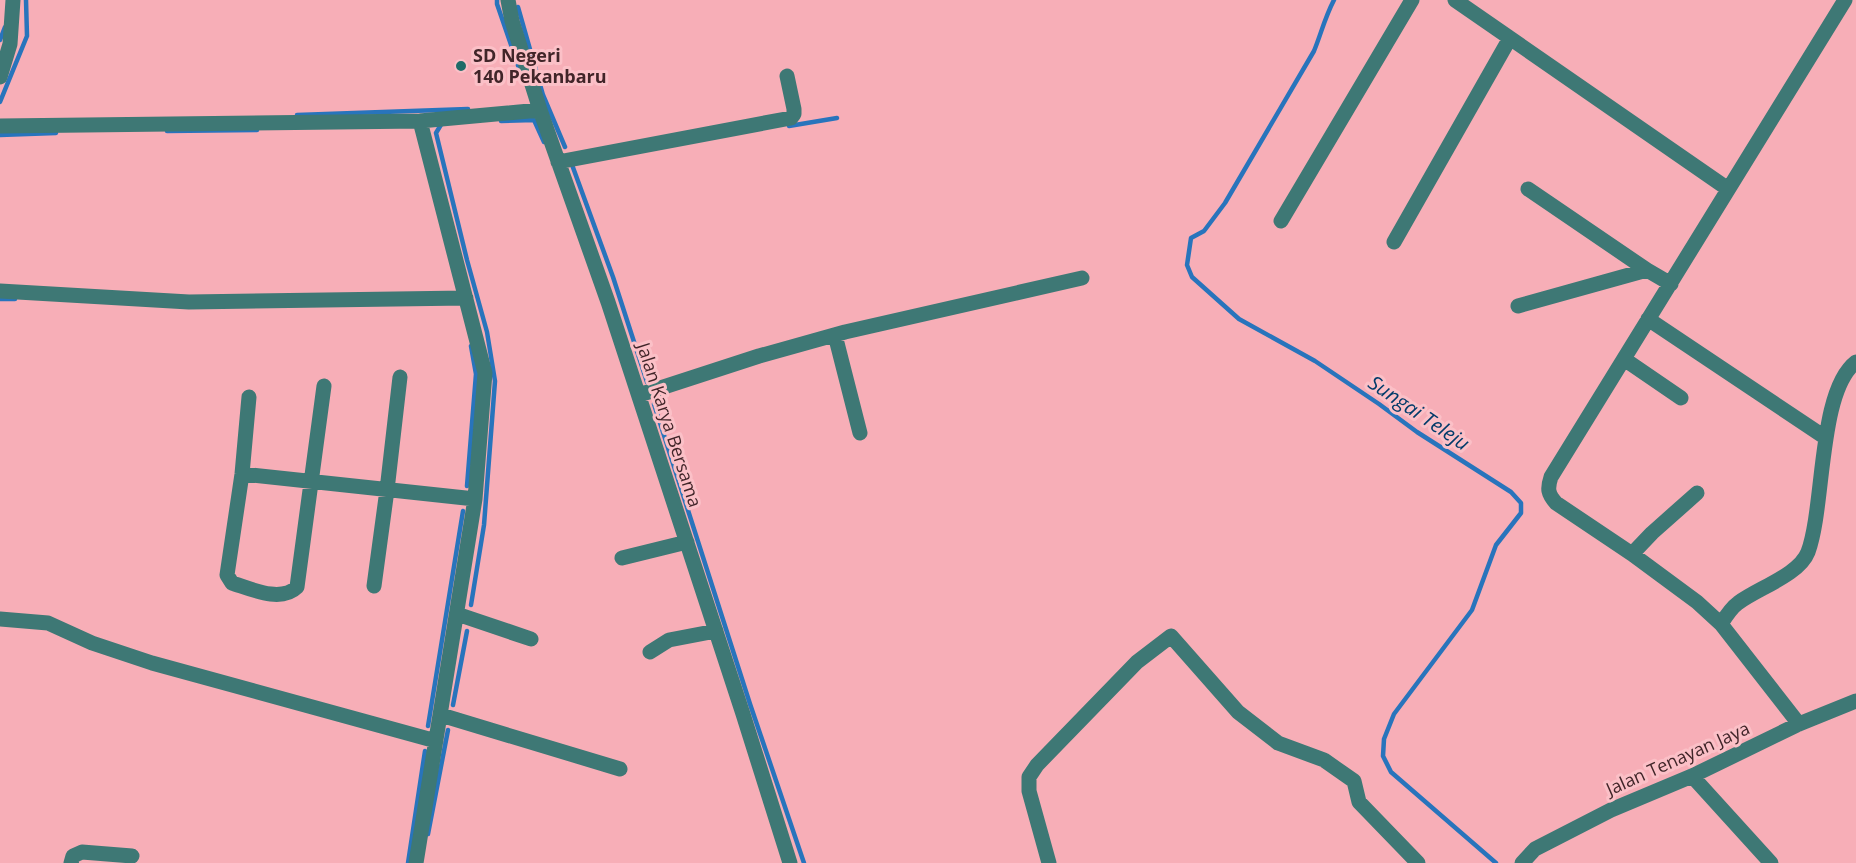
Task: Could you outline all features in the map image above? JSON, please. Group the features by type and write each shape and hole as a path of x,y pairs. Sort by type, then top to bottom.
{"street":[{"path":"0,77 10,44 13,0"},
{"name":"Jalan Karya Bersama","path":"508,0 512,21 540,110 639,395 790,863"},
{"path":"1281,221 1412,0"},
{"path":"1455,0 1728,189"},
{"path":"1799,724 1721,624 1697,602 1632,554 1556,503 1549,494 1548,488 1551,477 1845,0"},
{"path":"1394,242 1510,38"},
{"path":"558,162 791,118 794,115 794,109 787,76"},
{"path":"0,126 420,121 540,110"},
{"path":"416,863 475,500 485,373 420,121"},
{"path":"1528,189 1671,284"},
{"path":"1518,306 1647,270"},
{"path":"639,395 748,359 835,335 1082,278"},
{"path":"0,291 189,302 466,298"},
{"path":"1648,319 1826,438"},
{"path":"835,335 860,433"},
{"path":"1624,359 1681,398"},
{"path":"1721,624 1739,602 1796,567 1808,553 1826,438 1839,386 1844,374 1856,362"},
{"path":"374,586 400,377"},
{"path":"249,397 242,474 227,575 232,583 280,595 291,593 297,587 324,386"},
{"path":"242,474 475,500"},
{"path":"1632,554 1697,493"},
{"path":"622,558 687,542"},
{"path":"457,614 531,639"},
{"path":"0,619 48,623 92,643 152,663 436,741"},
{"path":"650,652 669,640 716,631"},
{"path":"1049,863 1029,791 1029,777 1037,765 1137,662 1171,636 1238,712 1278,743 1324,760 1354,781 1359,802 1418,863"},
{"name":"Jalan Tenayan Jaya","path":"1522,863 1535,849 1611,810 1692,776 1799,724 1856,701"},
{"path":"441,715 620,769"},
{"path":"1692,776 1771,863"},
{"path":"71,863 76,853 132,856"}],"waterway":[{"path":"0,102 27,36 26,0"},
{"path":"497,0 520,71"},
{"name":"Sungai Teleju","path":"1334,0 1314,51 1225,203 1204,231 1191,238 1187,265 1192,277 1239,319 1315,361 1417,432 1511,492 1521,503 1521,513 1496,545 1472,610 1394,714 1384,739 1383,756 1391,772 1496,863"},
{"path":"518,7 543,95 565,147"},
{"path":"0,40 5,27"},
{"path":"297,115 468,109"},
{"path":"789,126 837,118"},
{"path":"501,121 534,120 544,142"},
{"path":"442,123 436,133 487,332 495,381 484,525 471,605"},
{"path":"167,131 257,130"},
{"path":"0,135 56,133"},
{"path":"571,162 613,277 647,382"},
{"path":"0,299 15,299"},
{"path":"467,486 476,374 471,346"},
{"path":"654,404 750,704 804,863"},
{"path":"428,726 463,511"},
{"path":"453,705 467,631"},
{"path":"428,834 448,730"},
{"path":"408,863 425,751"}],"place":[{"name":"SD Negeri 140 Pekanbaru","path":"461,66"}]}
